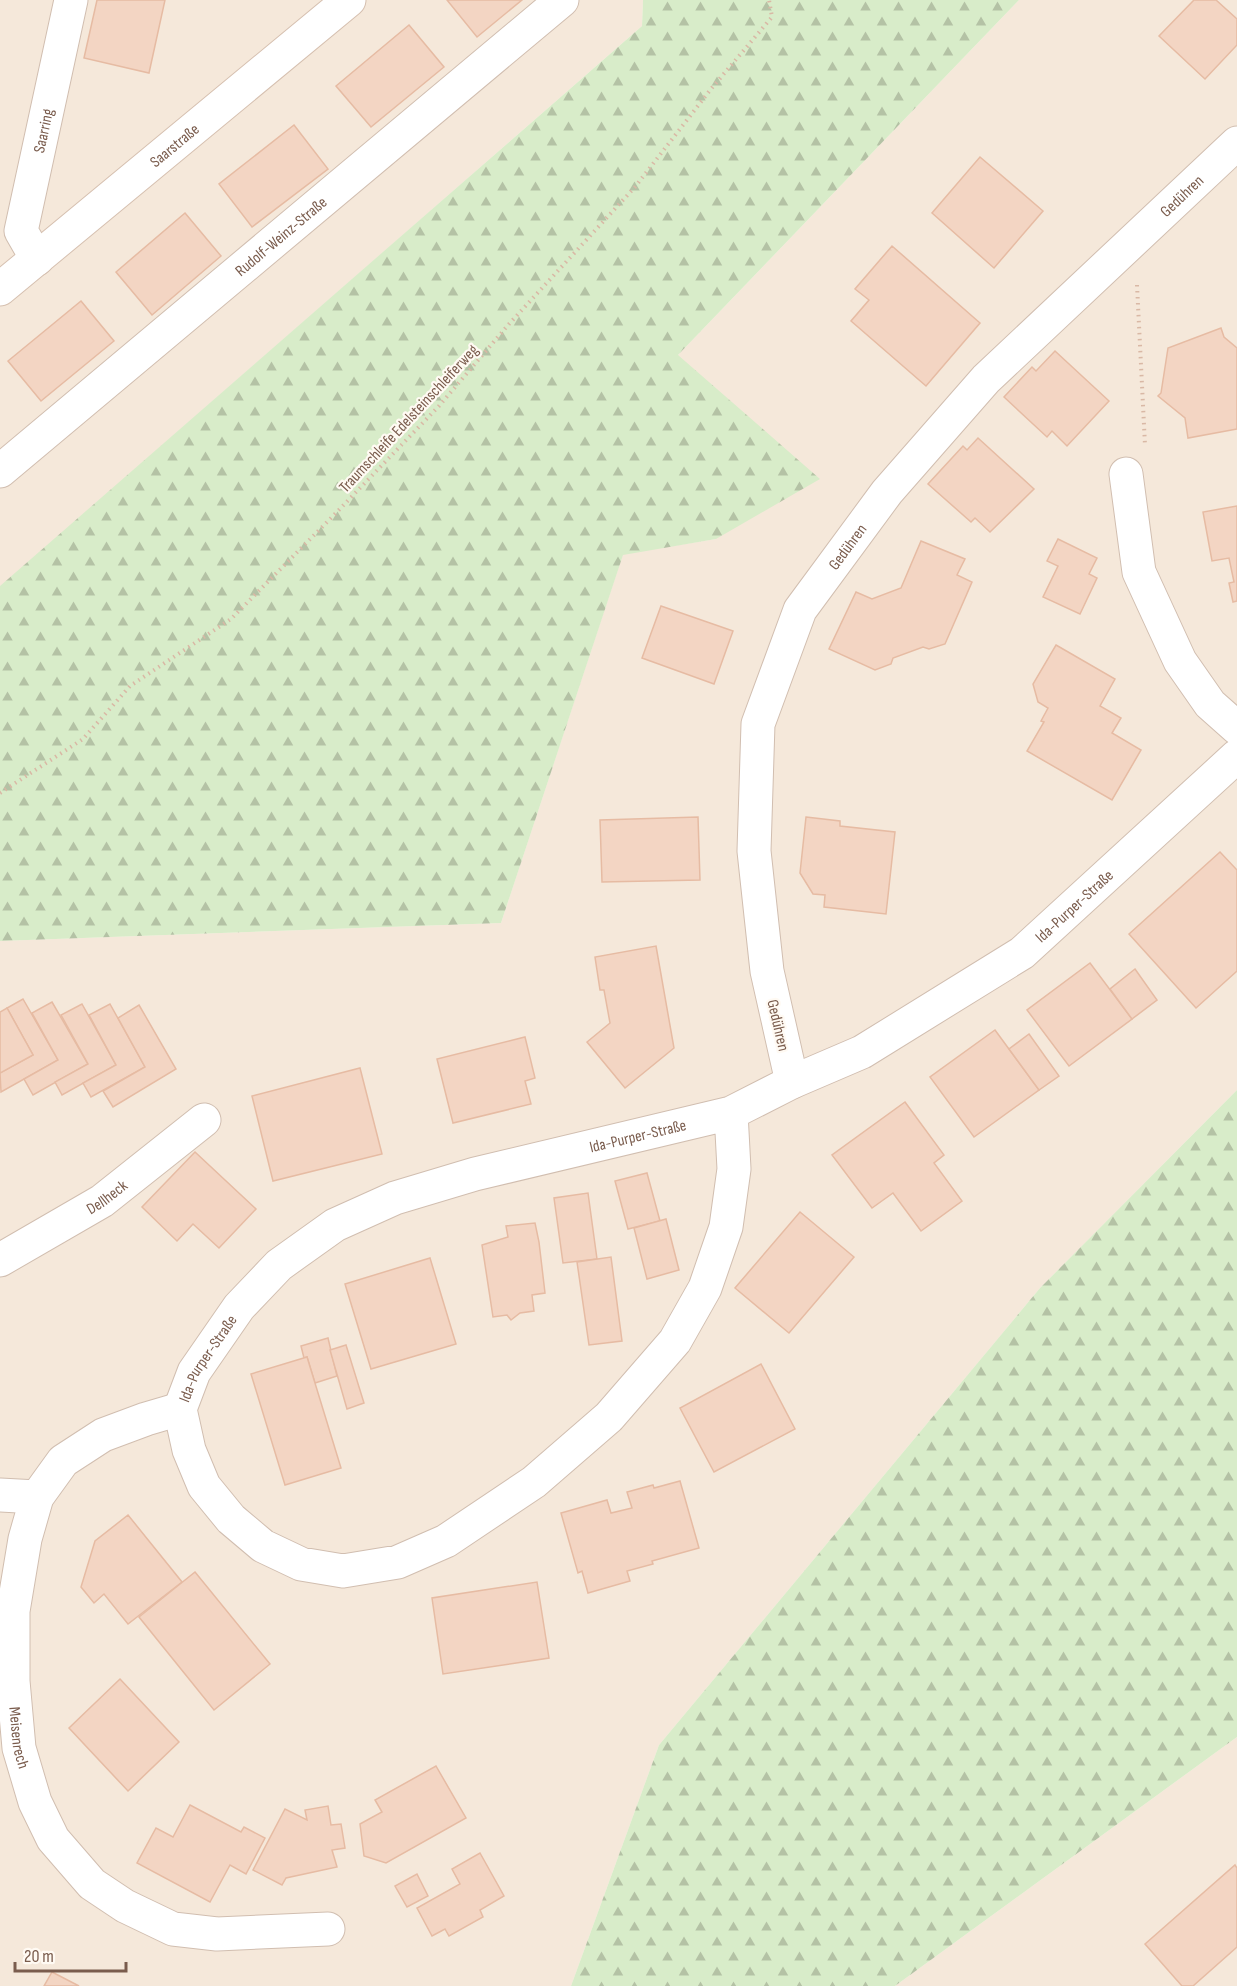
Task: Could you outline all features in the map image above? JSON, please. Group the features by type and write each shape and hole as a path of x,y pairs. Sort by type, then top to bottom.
{"street":[{"name":"Saarring","path":"37,259 21,231 71,0"},
{"name":"Saarstraße","path":"0,289 349,0"},
{"name":"Rudolf-Weinz-Straße","path":"0,471 562,0"},
{"name":"Gedühren","path":"792,1082 767,971 754,851 758,724 800,610 887,492 986,380 1237,143"},
{"path":"1126,474 1139,572 1180,661 1210,704 1237,728"},
{"name":"Ida-Purper-Straße","path":"731,1113 734,1169 726,1227 705,1288 675,1341 609,1417 534,1482 446,1540 398,1562 343,1571 301,1564 263,1546 231,1519 204,1486 189,1450 180,1409 194,1372 239,1307 279,1265 335,1225 395,1198 475,1174 731,1113 792,1082 862,1052 1022,953 1237,756"},
{"name":"Dellheck","path":"0,1260 102,1201 204,1120"},
{"name":"Meisenrech","path":"180,1409 103,1435 63,1461 37,1497 25,1539 13,1611 13,1681 19,1748 35,1802 53,1839 92,1884 125,1906 173,1929 217,1934 328,1929"},
{"path":"0,1495 37,1497"}],"path":[{"name":"Traumschleife Edelsteinschleiferweg","path":"0,793 83,740 130,686 231,619 334,516 439,406 509,324 635,187 711,89 772,17 769,0"},
{"path":"1126,474 1146,444 1134,240"}],"shaded area":[{"path":"0,0 643,0 642,26 0,587"},
{"path":"1019,0 1237,0 1237,1090 1040,1288 659,1745 571,1986 0,1986 0,941 501,923 623,554 716,539 678,355"},
{"path":"1237,1737 1237,1986 895,1986"}],"green space":[{"path":"643,0 1019,0 678,355 820,479 716,539 623,555 501,923 0,941 0,586 642,26"},
{"path":"1237,1090 1237,1737 895,1986 571,1986 659,1745 1040,1288"}],"building":[{"path":"97,0 165,0 149,73 84,58"},
{"path":"447,0 522,0 477,37"},
{"path":"1194,0 1216,0 1237,19 1237,45 1205,79 1159,36"},
{"path":"409,25 444,67 371,127 336,86"},
{"path":"294,125 328,169 252,227 219,184"},
{"path":"980,157 1043,211 994,268 932,213"},
{"path":"185,213 221,256 152,315 116,272"},
{"path":"892,246 980,323 926,386 851,321 869,300 855,289"},
{"path":"81,301 114,341 41,401 8,361"},
{"path":"1221,328 1224,337 1237,348 1237,429 1188,438 1185,418 1158,396 1161,393 1168,348"},
{"path":"1055,351 1109,401 1067,446 1052,431 1047,437 1004,397 1032,367 1036,371"},
{"path":"978,438 1034,489 990,532 975,518 971,522 928,484 963,446 967,450"},
{"path":"1237,506 1237,601 1233,602 1229,583 1234,582 1229,558 1212,561 1203,512"},
{"path":"1058,539 1097,558 1089,574 1097,578 1080,614 1043,597 1058,566 1047,561"},
{"path":"921,541 965,559 957,575 972,582 945,644 929,649 923,647 893,658 891,664 875,670 829,649 856,592 872,599 901,588"},
{"path":"661,606 733,631 714,684 642,658"},
{"path":"1056,645 1115,679 1100,706 1121,718 1112,733 1141,750 1112,800 1027,751 1044,722 1041,721 1048,708 1038,702 1033,684"},
{"path":"698,817 700,880 602,882 600,820"},
{"path":"806,817 840,821 840,826 895,832 886,914 824,907 825,895 813,894 800,873"},
{"path":"1220,852 1237,870 1237,971 1196,1008 1129,934"},
{"path":"656,946 674,1048 625,1088 587,1042 610,1023 604,990 600,990 595,957"},
{"path":"1090,963 1132,1019 1069,1066 1027,1010"},
{"path":"1135,969 1157,1000 1132,1019 1110,989"},
{"path":"23,999 58,1060 1,1092 0,1073 33,1055 7,1008"},
{"path":"52,1002 88,1064 33,1095 24,1079 58,1060 32,1013"},
{"path":"82,1004 116,1065 62,1095 55,1082 88,1064 61,1015"},
{"path":"110,1004 145,1067 91,1097 83,1083 116,1065 89,1015"},
{"path":"139,1005 176,1069 113,1107 103,1091 145,1067 118,1018"},
{"path":"7,1008 33,1055 0,1073 0,1012"},
{"path":"995,1030 1039,1090 974,1137 930,1077"},
{"path":"1029,1034 1059,1076 1039,1090 1009,1049"},
{"path":"525,1037 535,1078 525,1081 531,1104 453,1123 437,1059"},
{"path":"360,1068 382,1154 273,1181 252,1096"},
{"path":"905,1102 944,1155 934,1163 962,1201 921,1231 893,1193 872,1208 832,1155"},
{"path":"195,1152 256,1209 219,1248 193,1224 177,1241 142,1207"},
{"path":"647,1173 660,1221 628,1229 615,1181"},
{"path":"588,1193 597,1259 563,1263 554,1198"},
{"path":"800,1212 854,1257 789,1333 735,1288"},
{"path":"666,1219 679,1270 647,1279 634,1228"},
{"path":"535,1223 545,1293 532,1295 534,1311 520,1313 511,1320 507,1315 493,1317 482,1245 508,1237 506,1226"},
{"path":"611,1257 622,1341 589,1345 577,1262"},
{"path":"430,1258 456,1344 371,1369 345,1284"},
{"path":"328,1338 337,1376 315,1383 301,1346"},
{"path":"346,1345 364,1403 347,1409 330,1350"},
{"path":"307,1357 341,1468 285,1485 251,1374"},
{"path":"761,1364 795,1429 714,1472 680,1408"},
{"path":"680,1481 699,1548 652,1561 653,1564 627,1571 630,1581 588,1593 582,1571 578,1573 561,1513 607,1500 611,1513 632,1508 627,1492"},
{"path":"128,1515 182,1582 128,1624 104,1594 94,1603 81,1587 95,1541"},
{"path":"195,1572 270,1664 214,1710 139,1617"},
{"path":"537,1582 549,1658 443,1674 432,1598"},
{"path":"120,1679 179,1742 128,1791 69,1728"},
{"path":"436,1766 466,1818 386,1863 364,1856 360,1824 382,1812 375,1800"},
{"path":"190,1805 241,1832 244,1827 265,1838 246,1874 230,1865 210,1902 137,1863 156,1828 173,1837"},
{"path":"328,1806 331,1825 341,1824 345,1848 332,1850 337,1867 286,1878 282,1885 253,1870 285,1809 307,1820 305,1810"},
{"path":"480,1853 504,1896 480,1910 483,1917 449,1936 445,1929 432,1936 417,1908 460,1884 452,1869"},
{"path":"1235,1865 1237,1868 1237,1947 1193,1986 1182,1986 1145,1944"},
{"path":"417,1874 428,1896 407,1907 395,1886"},
{"path":"52,1972 79,1986 44,1986"}]}
